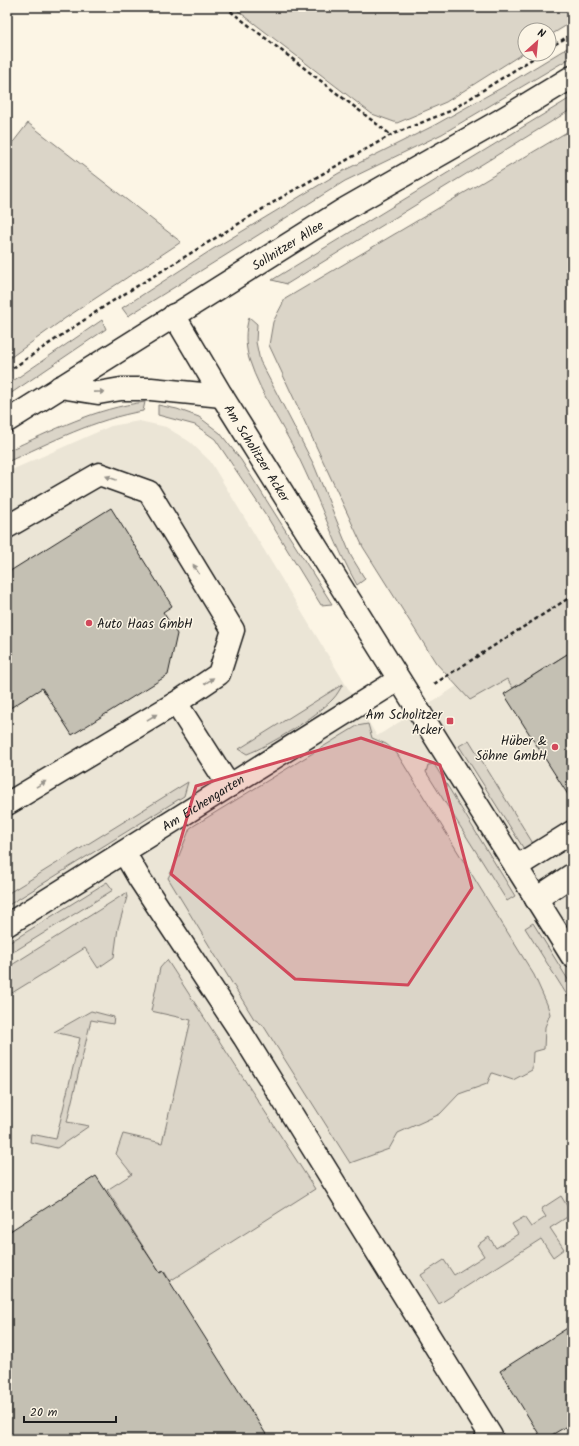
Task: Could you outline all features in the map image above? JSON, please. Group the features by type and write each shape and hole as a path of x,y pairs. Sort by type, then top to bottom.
{"street":[{"name":"Sollnitzer Allee","path":"7,420 343,210 501,120 572,77"},
{"name":"Am Scholitzer Acker","path":"174,315 222,396 398,680 572,956"},
{"path":"60,387 98,393 121,389 150,389 222,396"},
{"path":"7,527 100,474 149,492 233,630 219,674 176,703 7,804"},
{"name":"Am Eichengarten","path":"7,925 398,680"},
{"path":"176,703 229,786"},
{"path":"516,867 572,832"},
{"path":"124,852 139,878 244,1036 491,1436 486,1439"},
{"path":"536,898 572,875"}],"path":[{"path":"225,7 391,135"},
{"path":"557,43 572,34"},
{"path":"7,372 108,304 287,194 391,135 450,111 527,62"},
{"path":"411,699 572,596"}],"highlighted area":[{"path":"361,738 440,765 472,888 408,985 295,979 171,874 196,786"}],"shaded area":[{"path":"233,7 572,7 572,22 557,31 557,22 517,22 517,57 446,102 397,123 372,114"},
{"path":"572,45 572,57 442,134 345,181 128,316 122,308 213,249 339,173 433,126 544,62 557,62 557,54"},
{"path":"572,97 572,109 287,284 272,280"},
{"path":"28,123 181,242 64,319 7,360 7,150"},
{"path":"572,129 572,651 513,688 507,679 470,700 436,663 363,547 269,345 273,322 285,299"},
{"path":"249,317 257,324 256,342 260,361 314,465 351,556 365,579 357,585 349,571 312,485 254,373 249,359 246,343 246,332"},
{"path":"102,320 106,329 7,396 7,385"},
{"path":"145,402 143,411 90,425 7,462 7,451 57,428 109,409"},
{"path":"158,405 177,409 199,417 220,433 241,460 332,604 321,605 266,515 215,439 195,425 158,415"},
{"path":"139,421 166,427 190,442 210,461 377,736 572,614 572,1439 7,1439 7,472 111,426"},
{"path":"343,684 326,706 292,730 247,754 239,749"},
{"path":"368,724 372,738 386,744 396,752 534,975 550,1014 545,1027 544,1049 533,1052 532,1070 513,1080 492,1073 487,1084 459,1094 440,1114 398,1133 389,1149 350,1163 263,1025 254,1019 168,878 190,828 357,726"},
{"path":"469,740 534,845 524,849 459,746"},
{"path":"434,764 515,896 507,901 426,772 428,765"},
{"path":"188,782 184,796 7,906 7,894"},
{"path":"107,882 113,890 7,956 7,944"},
{"path":"126,893 127,897 118,928 114,957 98,968 85,948 7,996 7,968"},
{"path":"533,923 572,986 572,1003 525,928"},
{"path":"167,960 315,1189 170,1281 164,1271 160,1273 107,1190 132,1174 116,1154 123,1134 162,1143 191,1020 151,1011 160,968"},
{"path":"91,1011 114,1017 113,1024 91,1020 67,1122 89,1126 57,1148 30,1142 31,1134 56,1139 80,1038 54,1032"},
{"path":"561,1196 572,1214 550,1228 564,1249 553,1257 541,1239 439,1304 421,1275 444,1260 454,1275 484,1256 477,1245 489,1237 496,1248 518,1234 512,1224 524,1217 531,1227 546,1217 541,1209"}],"building":[{"name":"Auto Haas GmbH","path":"111,508 172,606 163,612 177,634 168,675 72,735 42,688 7,710 7,573"},
{"name":"Hüber & Söhne GmbH","path":"572,651 572,801 504,694"},
{"path":"96,1176 160,1273 163,1271 269,1439 7,1439 7,1233"},
{"path":"572,1325 572,1423 545,1439 542,1439 500,1371"}],"place":[{"name":"Auto Haas GmbH","path":"89,623"},
{"name":"Am Scholitzer Acker","path":"450,721"},
{"name":"Hüber & Söhne GmbH","path":"555,747"}]}
